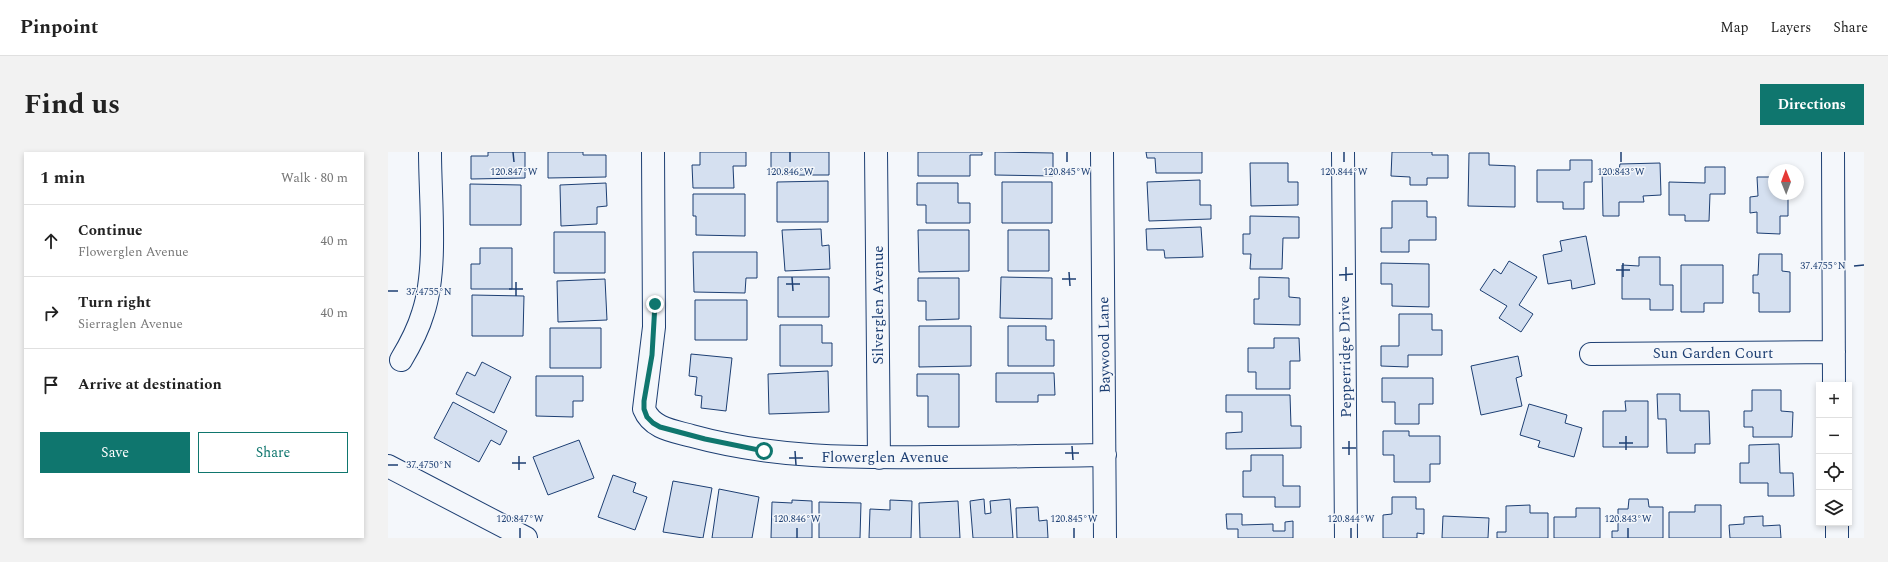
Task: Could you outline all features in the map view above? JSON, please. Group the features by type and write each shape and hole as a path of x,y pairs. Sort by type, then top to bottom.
{"street":[{"path":"401,360 416,332 424,312 428,291 431,260 430,152"},
{"name":"Flowerglen Avenue","path":"653,152 654,320 652,355 644,401 644,409 647,417 653,423 660,427 742,447 808,456 879,458 1105,455"},
{"name":"Silverglen Avenue","path":"876,152 879,458"},
{"name":"Baywood Lane","path":"1102,152 1105,538"},
{"name":"Pepperridge Drive","path":"1343,152 1346,538"},
{"path":"1833,152 1834,382"},
{"name":"Sun Garden Court","path":"1591,354 1834,352"},
{"path":"388,466 526,538"},
{"path":"1836,526 1837,538"}],"building":[{"path":"488,152 525,152 525,178 471,179 471,156 488,156"},
{"path":"548,152 583,152 583,155 606,155 606,177 548,178"},
{"path":"700,152 746,152 746,166 733,166 734,188 693,188 692,165 700,165"},
{"path":"771,152 829,152 829,175 771,175"},
{"path":"918,152 982,152 982,155 970,155 970,176 918,176"},
{"path":"995,152 1053,153 1053,176 995,175"},
{"path":"1146,152 1202,152 1202,173 1156,173 1155,158 1147,158"},
{"path":"1392,152 1432,152 1432,155 1448,155 1448,178 1427,178 1427,185 1410,185 1410,177 1391,176"},
{"path":"1469,153 1489,153 1489,165 1515,166 1515,207 1468,206"},
{"path":"1570,160 1592,160 1592,182 1584,182 1584,209 1563,209 1563,202 1537,202 1537,170 1570,170"},
{"path":"1250,163 1288,163 1288,182 1298,182 1298,205 1251,206"},
{"path":"1660,163 1661,195 1643,196 1644,202 1619,202 1619,216 1603,216 1602,170 1619,170 1620,164"},
{"path":"1705,167 1725,167 1725,194 1710,194 1709,221 1685,221 1685,215 1669,215 1669,182 1705,183"},
{"path":"1757,177 1768,177 1768,200 1788,200 1788,216 1780,216 1780,234 1757,233 1757,212 1750,213 1750,197 1758,196"},
{"path":"1200,180 1200,205 1211,205 1211,219 1149,221 1147,182"},
{"path":"828,181 828,222 777,222 777,182"},
{"path":"1002,182 1052,182 1052,223 1002,223"},
{"path":"606,183 607,206 597,207 597,224 561,226 560,185"},
{"path":"917,183 958,183 958,203 970,203 970,223 926,223 926,205 917,205"},
{"path":"470,184 521,185 521,225 470,225"},
{"path":"693,194 745,194 745,236 696,235 696,216 693,216"},
{"path":"1392,201 1427,201 1427,217 1436,217 1436,240 1409,240 1409,252 1381,252 1381,228 1392,228"},
{"path":"1250,216 1299,217 1299,238 1283,238 1282,269 1250,269 1251,254 1243,254 1243,234 1250,234"},
{"path":"1201,227 1203,257 1165,258 1164,250 1147,250 1146,229"},
{"path":"821,229 822,246 829,245 830,269 785,271 782,230"},
{"path":"918,230 969,230 969,271 919,272"},
{"path":"1008,230 1049,230 1049,271 1008,271"},
{"path":"554,232 605,232 605,273 554,273"},
{"path":"1586,236 1595,284 1572,289 1571,280 1548,284 1543,255 1562,251 1560,241"},
{"path":"480,248 512,248 512,289 471,289 471,264 480,264"},
{"path":"693,252 757,252 757,278 746,278 745,293 694,292"},
{"path":"1759,254 1782,254 1782,271 1790,272 1790,312 1759,312 1759,293 1753,293 1753,275 1758,275"},
{"path":"1639,257 1660,257 1660,285 1673,285 1673,310 1650,310 1650,299 1622,299 1622,265 1639,266"},
{"path":"1509,261 1537,277 1519,305 1533,314 1521,332 1499,318 1507,306 1480,290 1494,269 1501,274"},
{"path":"1381,263 1429,264 1429,307 1392,306 1392,284 1381,284"},
{"path":"1681,265 1723,265 1723,303 1704,303 1704,312 1681,312"},
{"path":"778,277 829,277 829,317 778,317"},
{"path":"1001,277 1052,278 1052,319 1000,318"},
{"path":"1259,277 1289,278 1289,297 1300,298 1300,325 1254,324 1254,299 1259,299"},
{"path":"918,278 959,278 959,319 926,320 926,301 918,301"},
{"path":"605,279 607,320 558,322 557,281"},
{"path":"472,295 524,296 523,336 472,336"},
{"path":"695,300 747,300 747,340 695,340"},
{"path":"1399,314 1432,314 1432,330 1442,330 1442,355 1408,355 1408,367 1381,366 1381,346 1399,346"},
{"path":"780,325 822,325 822,343 832,343 832,366 780,366"},
{"path":"919,326 971,326 971,366 919,367"},
{"path":"1008,326 1046,326 1046,340 1054,340 1054,366 1008,366"},
{"path":"550,328 601,328 601,368 550,368"},
{"path":"1274,338 1299,338 1300,361 1290,361 1290,389 1256,389 1256,372 1248,372 1248,348 1274,348"},
{"path":"691,354 732,358 726,411 701,408 702,396 695,395 697,377 689,376"},
{"path":"1518,356 1522,376 1516,378 1522,406 1481,415 1471,366"},
{"path":"482,362 511,377 494,413 456,394 467,372 475,376"},
{"path":"828,371 829,412 769,414 768,374"},
{"path":"996,373 1054,373 1055,395 1038,395 1038,402 996,402"},
{"path":"917,374 959,374 959,427 928,427 928,396 917,396"},
{"path":"536,376 583,376 583,401 573,401 573,417 536,416"},
{"path":"1382,378 1433,378 1433,404 1419,404 1419,424 1395,424 1395,402 1382,402"},
{"path":"1752,390 1781,390 1781,411 1793,412 1792,437 1753,437 1753,427 1744,427 1744,411 1752,411"},
{"path":"1657,394 1680,394 1680,411 1709,411 1710,444 1695,444 1695,453 1667,453 1666,419 1658,419"},
{"path":"1226,395 1290,395 1291,426 1301,426 1301,448 1226,449 1226,433 1242,432 1242,412 1226,412"},
{"path":"1625,401 1648,401 1648,447 1603,447 1603,411 1626,411"},
{"path":"453,402 507,431 500,445 491,440 479,462 434,438"},
{"path":"1529,404 1567,415 1565,423 1582,428 1574,457 1538,447 1540,441 1520,435"},
{"path":"1383,431 1409,431 1409,436 1440,436 1440,464 1430,464 1430,482 1394,482 1394,455 1383,455"},
{"path":"579,440 594,478 548,495 533,457"},
{"path":"1779,444 1780,473 1793,473 1794,496 1768,496 1768,483 1740,483 1740,463 1749,463 1749,445"},
{"path":"1251,455 1283,455 1283,486 1300,486 1300,507 1275,507 1275,497 1243,497 1243,471 1251,471"},
{"path":"613,475 636,483 633,492 647,497 635,530 598,517"},
{"path":"673,481 712,488 703,538 663,532"},
{"path":"719,489 759,497 752,538 712,538"},
{"path":"1392,497 1416,497 1416,509 1424,509 1424,534 1417,533 1417,538 1383,538 1383,515 1392,514"},
{"path":"984,499 985,514 991,513 990,501 1010,499 1013,538 973,538 970,501"},
{"path":"1629,499 1648,499 1649,507 1663,507 1663,538 1612,538 1612,531 1618,531 1618,509 1628,509"},
{"path":"792,500 812,501 812,538 771,538 772,502 792,503"},
{"path":"890,500 912,501 911,538 869,538 870,509 890,510"},
{"path":"958,501 960,538 920,538 919,503"},
{"path":"819,502 861,503 860,538 819,538"},
{"path":"1530,505 1530,513 1548,513 1548,538 1497,538 1497,532 1506,532 1506,506"},
{"path":"1695,505 1721,505 1721,538 1669,538 1669,512 1695,512"},
{"path":"1038,507 1039,521 1047,520 1048,538 1017,538 1016,508"},
{"path":"1576,508 1600,508 1600,538 1554,538 1554,517 1576,517"},
{"path":"1226,514 1242,514 1242,525 1273,524 1273,531 1285,531 1285,522 1293,521 1293,538 1238,538 1238,529 1227,529"},
{"path":"1443,516 1489,518 1488,538 1442,538"},
{"path":"1763,516 1763,526 1780,525 1781,538 1730,538 1729,525 1744,524 1744,517"}],"route":[{"path":"655,304 652,355 644,401 644,409 647,417 660,427 705,439 764,451"}]}
